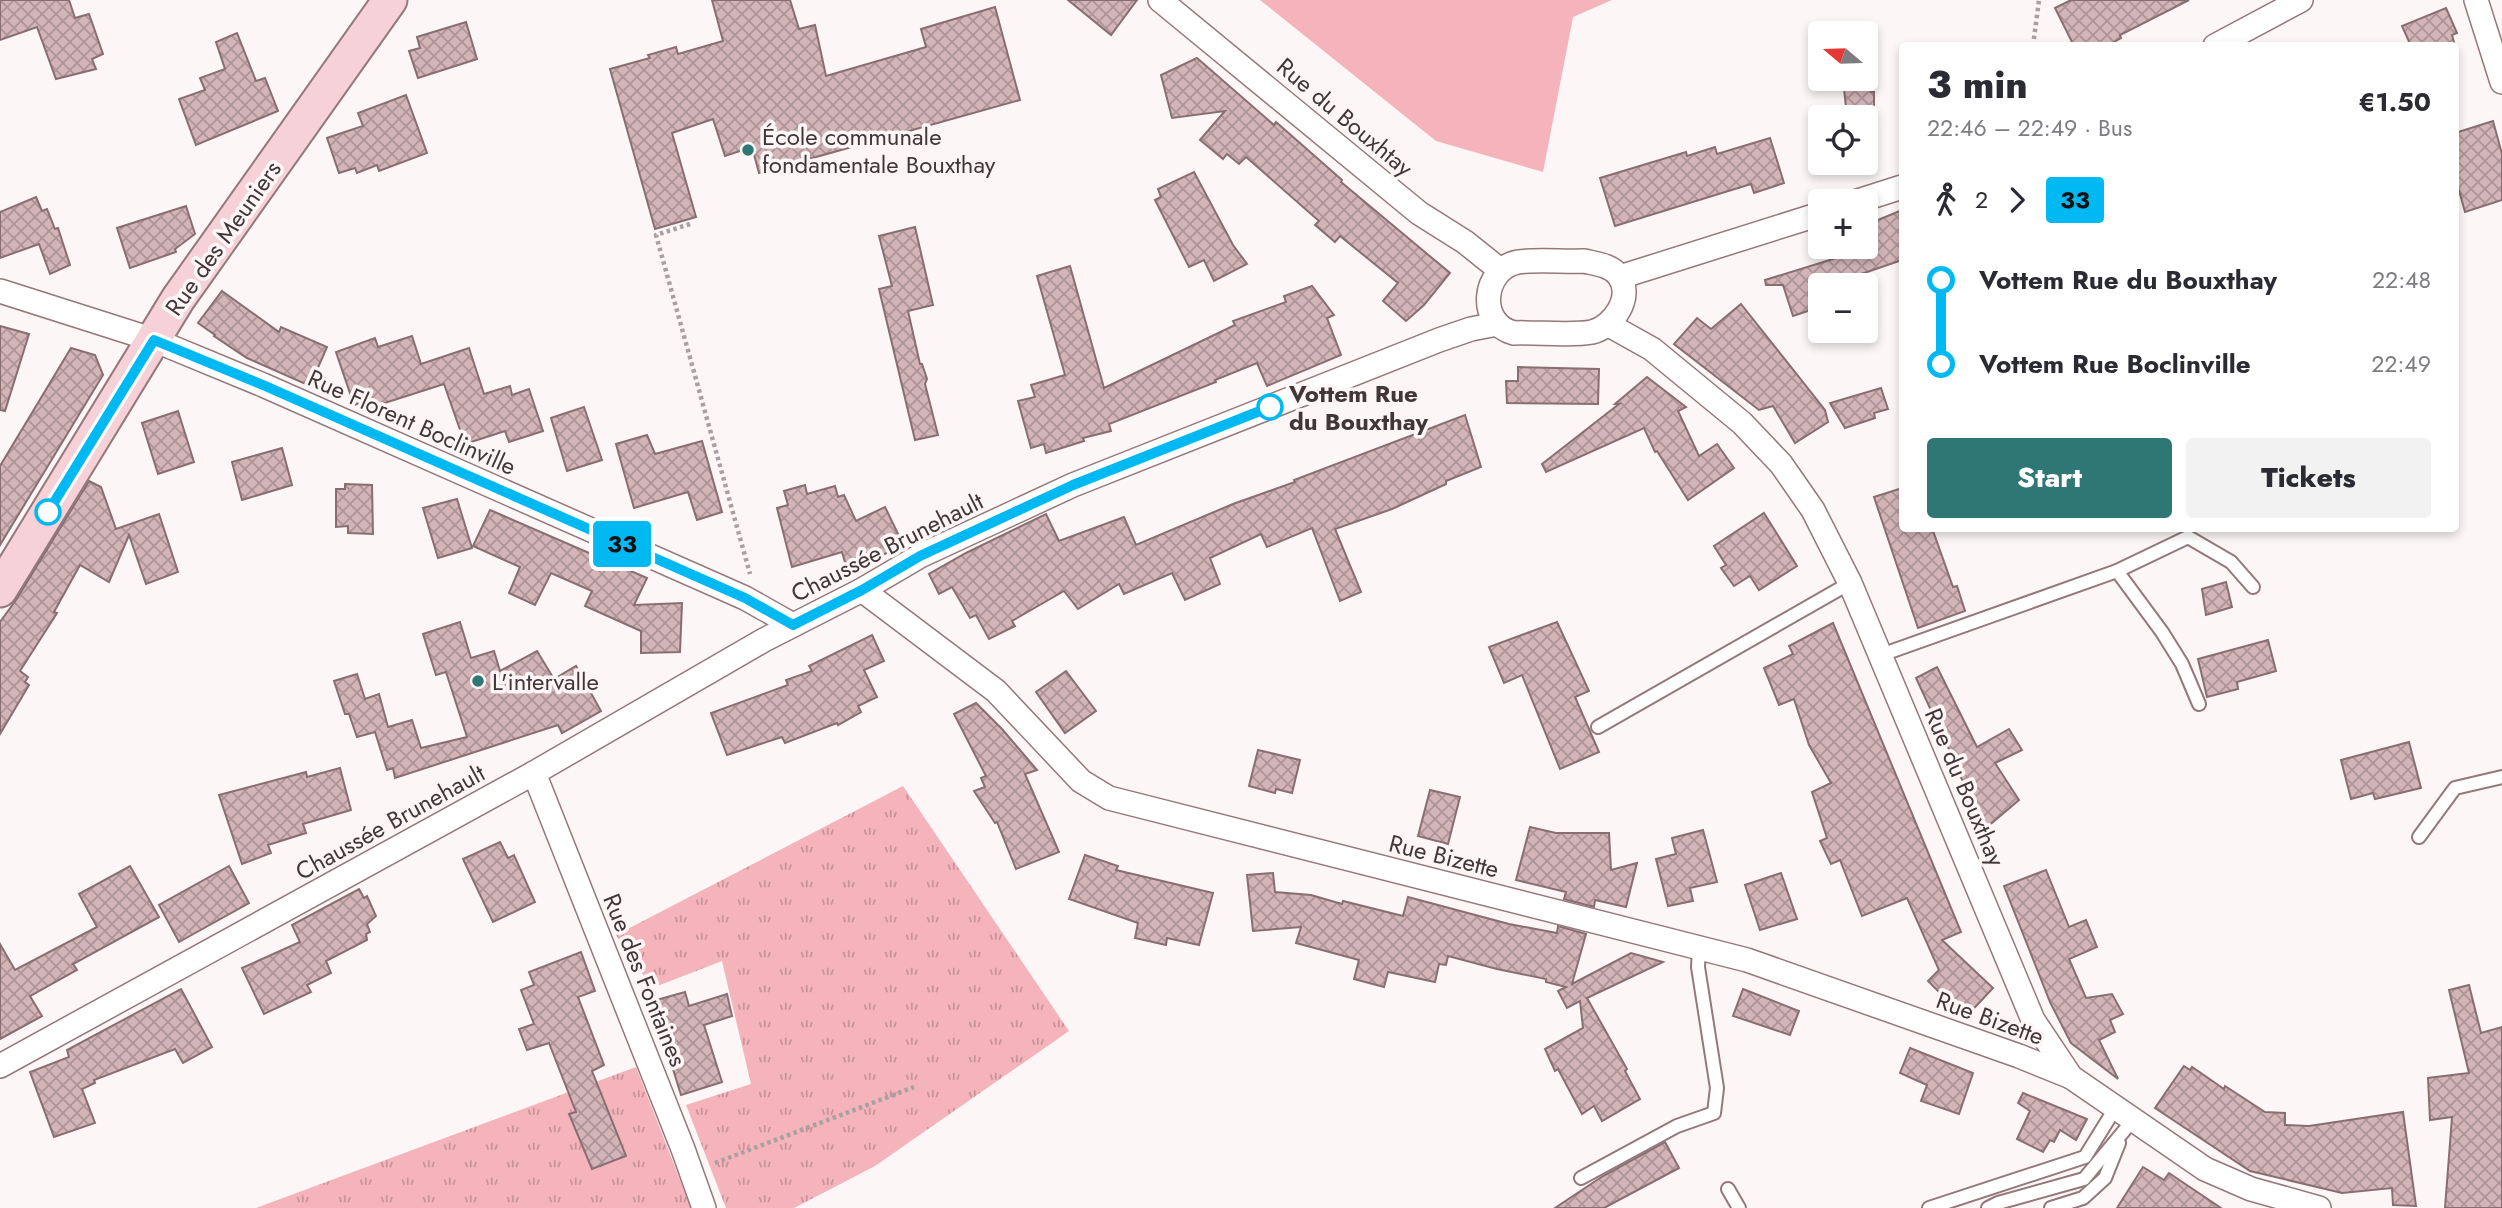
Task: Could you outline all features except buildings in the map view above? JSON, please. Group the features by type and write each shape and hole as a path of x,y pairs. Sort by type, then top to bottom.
{"street":[{"name":"Rue des Meuniers","path":"0,590 178,299 390,0"},
{"name":"Rue du Bouxhtay","path":"1160,0 1419,213 1500,270"},
{"path":"2222,42 2301,0"},
{"path":"2476,0 2502,82"},
{"path":"1878,195 1899,188"},
{"path":"1620,277 1808,218"},
{"path":"1497,324 1489,311 1488,296 1491,282 1500,270 1518,262 1584,261 1607,266 1620,277 1624,294 1619,313 1609,325"},
{"name":"Rue Florent Boclinville","path":"0,292 154,340 263,385 745,598 793,625"},
{"name":"Chaussée Brunehault","path":"0,1066 534,773 920,556 1073,485 1471,329 1497,324 1514,333 1592,332 1609,325"},
{"name":"Rue du Bouxthay","path":"1609,325 1651,349 1742,424 1781,464 1813,510 1850,583 2033,1020 2071,1077 2124,1120 2205,1169 2251,1189 2319,1208"},
{"name":"Rue Bizette","path":"862,590 996,691 1081,782 1108,798 1747,960 2071,1077"},
{"name":"Rue des Fontaines","path":"534,773 704,1208"}],"lane":[{"path":"1881,655 2118,571 2187,533 2231,562 2253,587"},
{"path":"2118,571 2182,664 2199,704"},
{"path":"1598,727 1850,583"},
{"path":"2418,837 2455,788 2502,777"},
{"path":"1581,1178 1677,1126 1714,1113 1717,1088 1698,967 1699,948"},
{"path":"1929,1208 2085,1157 2124,1120"},
{"path":"1988,1208 2084,1180 2124,1120"},
{"path":"2051,1208 2083,1198 2105,1178 2124,1120"},
{"path":"1728,1189 1739,1208"}],"path":[{"path":"2034,42 2039,0"},
{"path":"690,225 656,235 751,578 745,598"},
{"path":"691,1172 914,1087"}],"green space":[{"path":"1260,0 1612,0 1573,17 1543,172 1436,141"},
{"path":"903,786 1069,1031 875,1166 794,1208 726,1208 686,1105 751,1084 722,961 652,988 616,935"},
{"path":"636,1067 691,1208 256,1208"}],"bus line":[{"name":"33","path":"48,512 154,340 263,385 745,598 793,625 862,590 920,556 1073,485 1270,407"}],"place":[{"name":"École communale fondamentale Bouxthay","path":"748,150"},
{"name":"Vottem Rue du Bouxthay","path":"1270,407"},
{"name":"L'intervalle","path":"478,681"}]}
